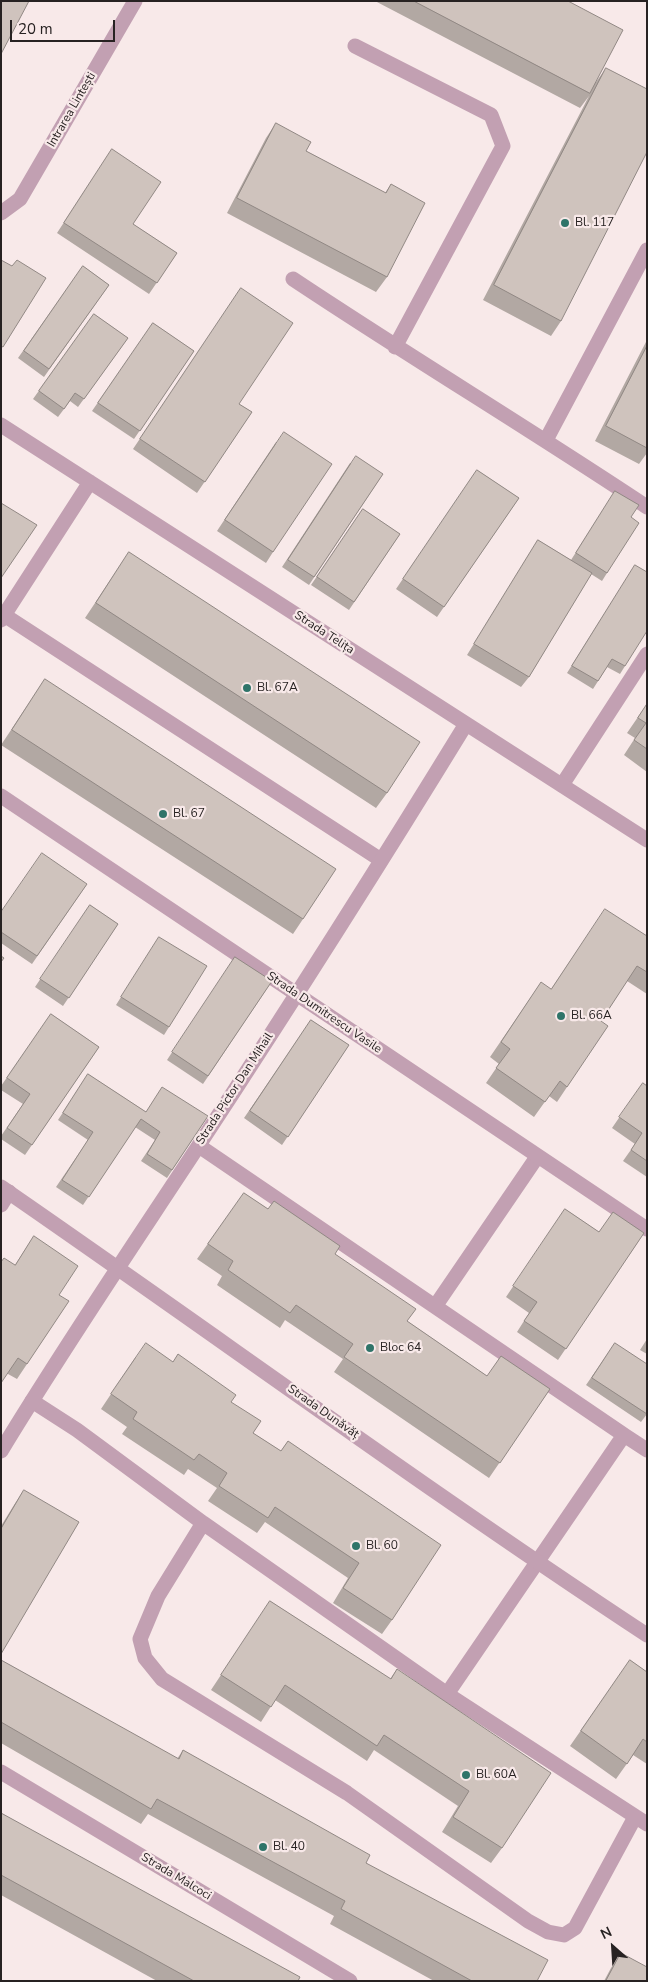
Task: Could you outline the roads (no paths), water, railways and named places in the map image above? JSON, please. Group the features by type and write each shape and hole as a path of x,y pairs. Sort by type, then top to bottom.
{"street":[{"name":"Intrarea Lintești","path":"1,212 20,199 135,1"},
{"path":"355,46 491,115 502,146 395,347"},
{"path":"546,440 647,250"},
{"path":"294,279 395,347 546,440 647,507"},
{"name":"Strada Telița","path":"1,425 647,840"},
{"path":"90,482 3,618 381,860"},
{"path":"562,785 647,654"},
{"name":"Strada Pictor Dan Mihail","path":"1,1451 118,1266 199,1146 466,724"},
{"name":"Strada Dumitrescu Vasile","path":"1,796 647,1229"},
{"path":"199,1146 436,1305 647,1450"},
{"path":"436,1305 537,1157"},
{"name":"Strada Dunăvăț","path":"4,1195 118,1266 536,1562 647,1635"},
{"path":"32,1401 77,1430 203,1523 448,1694 641,1820 575,1928 564,1935 548,1932 479,1888 347,1793 162,1679 145,1658 140,1639 158,1596 203,1523"},
{"path":"448,1694 624,1434"},
{"name":"Strada Malcoci","path":"1,1772 350,1981"}],"place":[{"name":"Bl. 117","path":"565,223"},
{"name":"Bl. 67A","path":"247,688"},
{"name":"Bl. 67","path":"163,814"},
{"name":"Bl. 66A","path":"561,1016"},
{"name":"Bloc 64","path":"370,1348"},
{"name":"Bl. 60","path":"356,1546"},
{"name":"Bl. 60A","path":"466,1775"},
{"name":"Bl. 40","path":"263,1847"}]}
